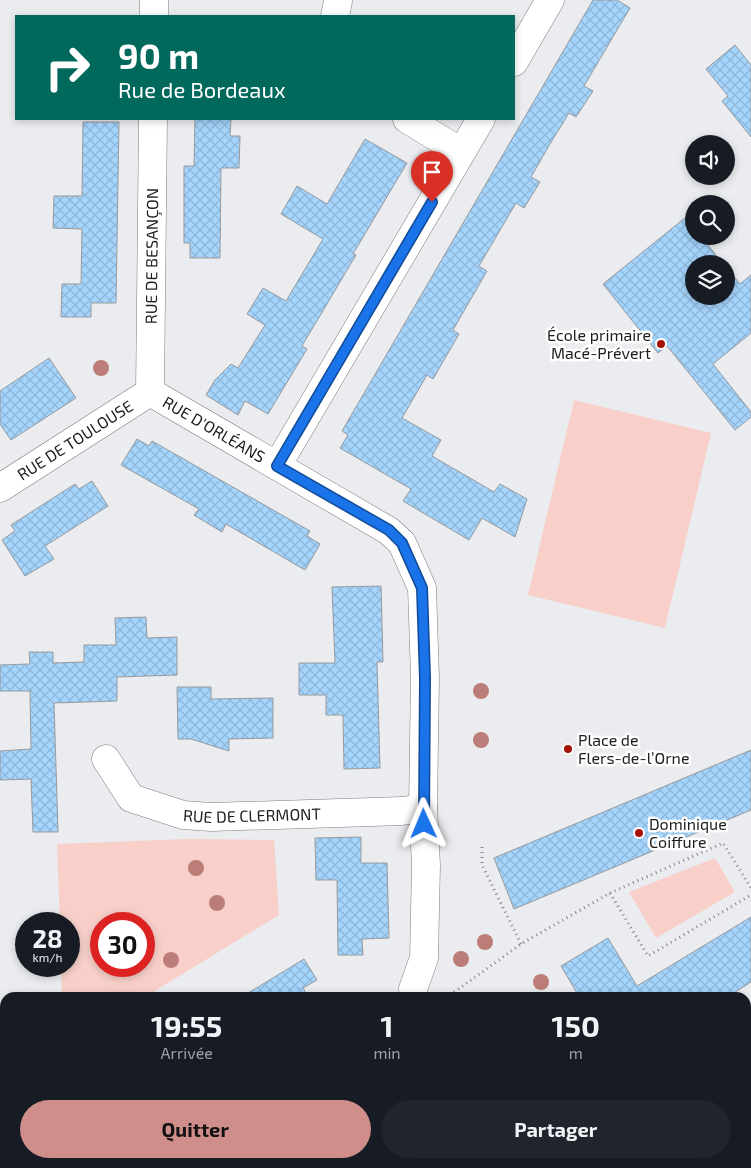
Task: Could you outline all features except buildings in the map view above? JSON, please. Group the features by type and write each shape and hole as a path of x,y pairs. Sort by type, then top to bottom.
{"street":[{"path":"154,0 154,15"},
{"path":"515,60 550,0"},
{"name":"RUE DE BESANÇON","path":"150,392 153,120"},
{"path":"409,120 461,152"},
{"path":"277,466 480,120"},
{"name":"RUE D'ORLÉANS","path":"150,392 389,530 402,543 422,588 425,678 423,808 426,865 424,958 415,992"},
{"name":"RUE DE TOULOUSE","path":"0,488 150,392"},
{"name":"RUE DE CLERMONT","path":"106,759 131,798 183,815 221,817 402,811 423,808"}],"path":[{"path":"454,992 521,944 610,893 723,843 751,888"},
{"path":"482,847 482,865 521,944"},
{"path":"610,893 648,956 751,895"}],"shaded area":[{"path":"574,400 711,433 665,628 528,595"},
{"path":"188,839 274,840 279,915 153,992 62,992 61,977 80,977 80,912 60,912 57,844"},
{"path":"715,858 735,892 656,938 629,892"}],"place":[{"name":"École primaire Macé-Prévert","path":"661,344"},
{"name":"Place de Flers-de-l’Orne","path":"568,749"},
{"name":"Dominique Coiffure","path":"639,833"}],"route":[{"path":"424,824 425,678 422,588 402,543 389,530 277,466 432,202"}]}
